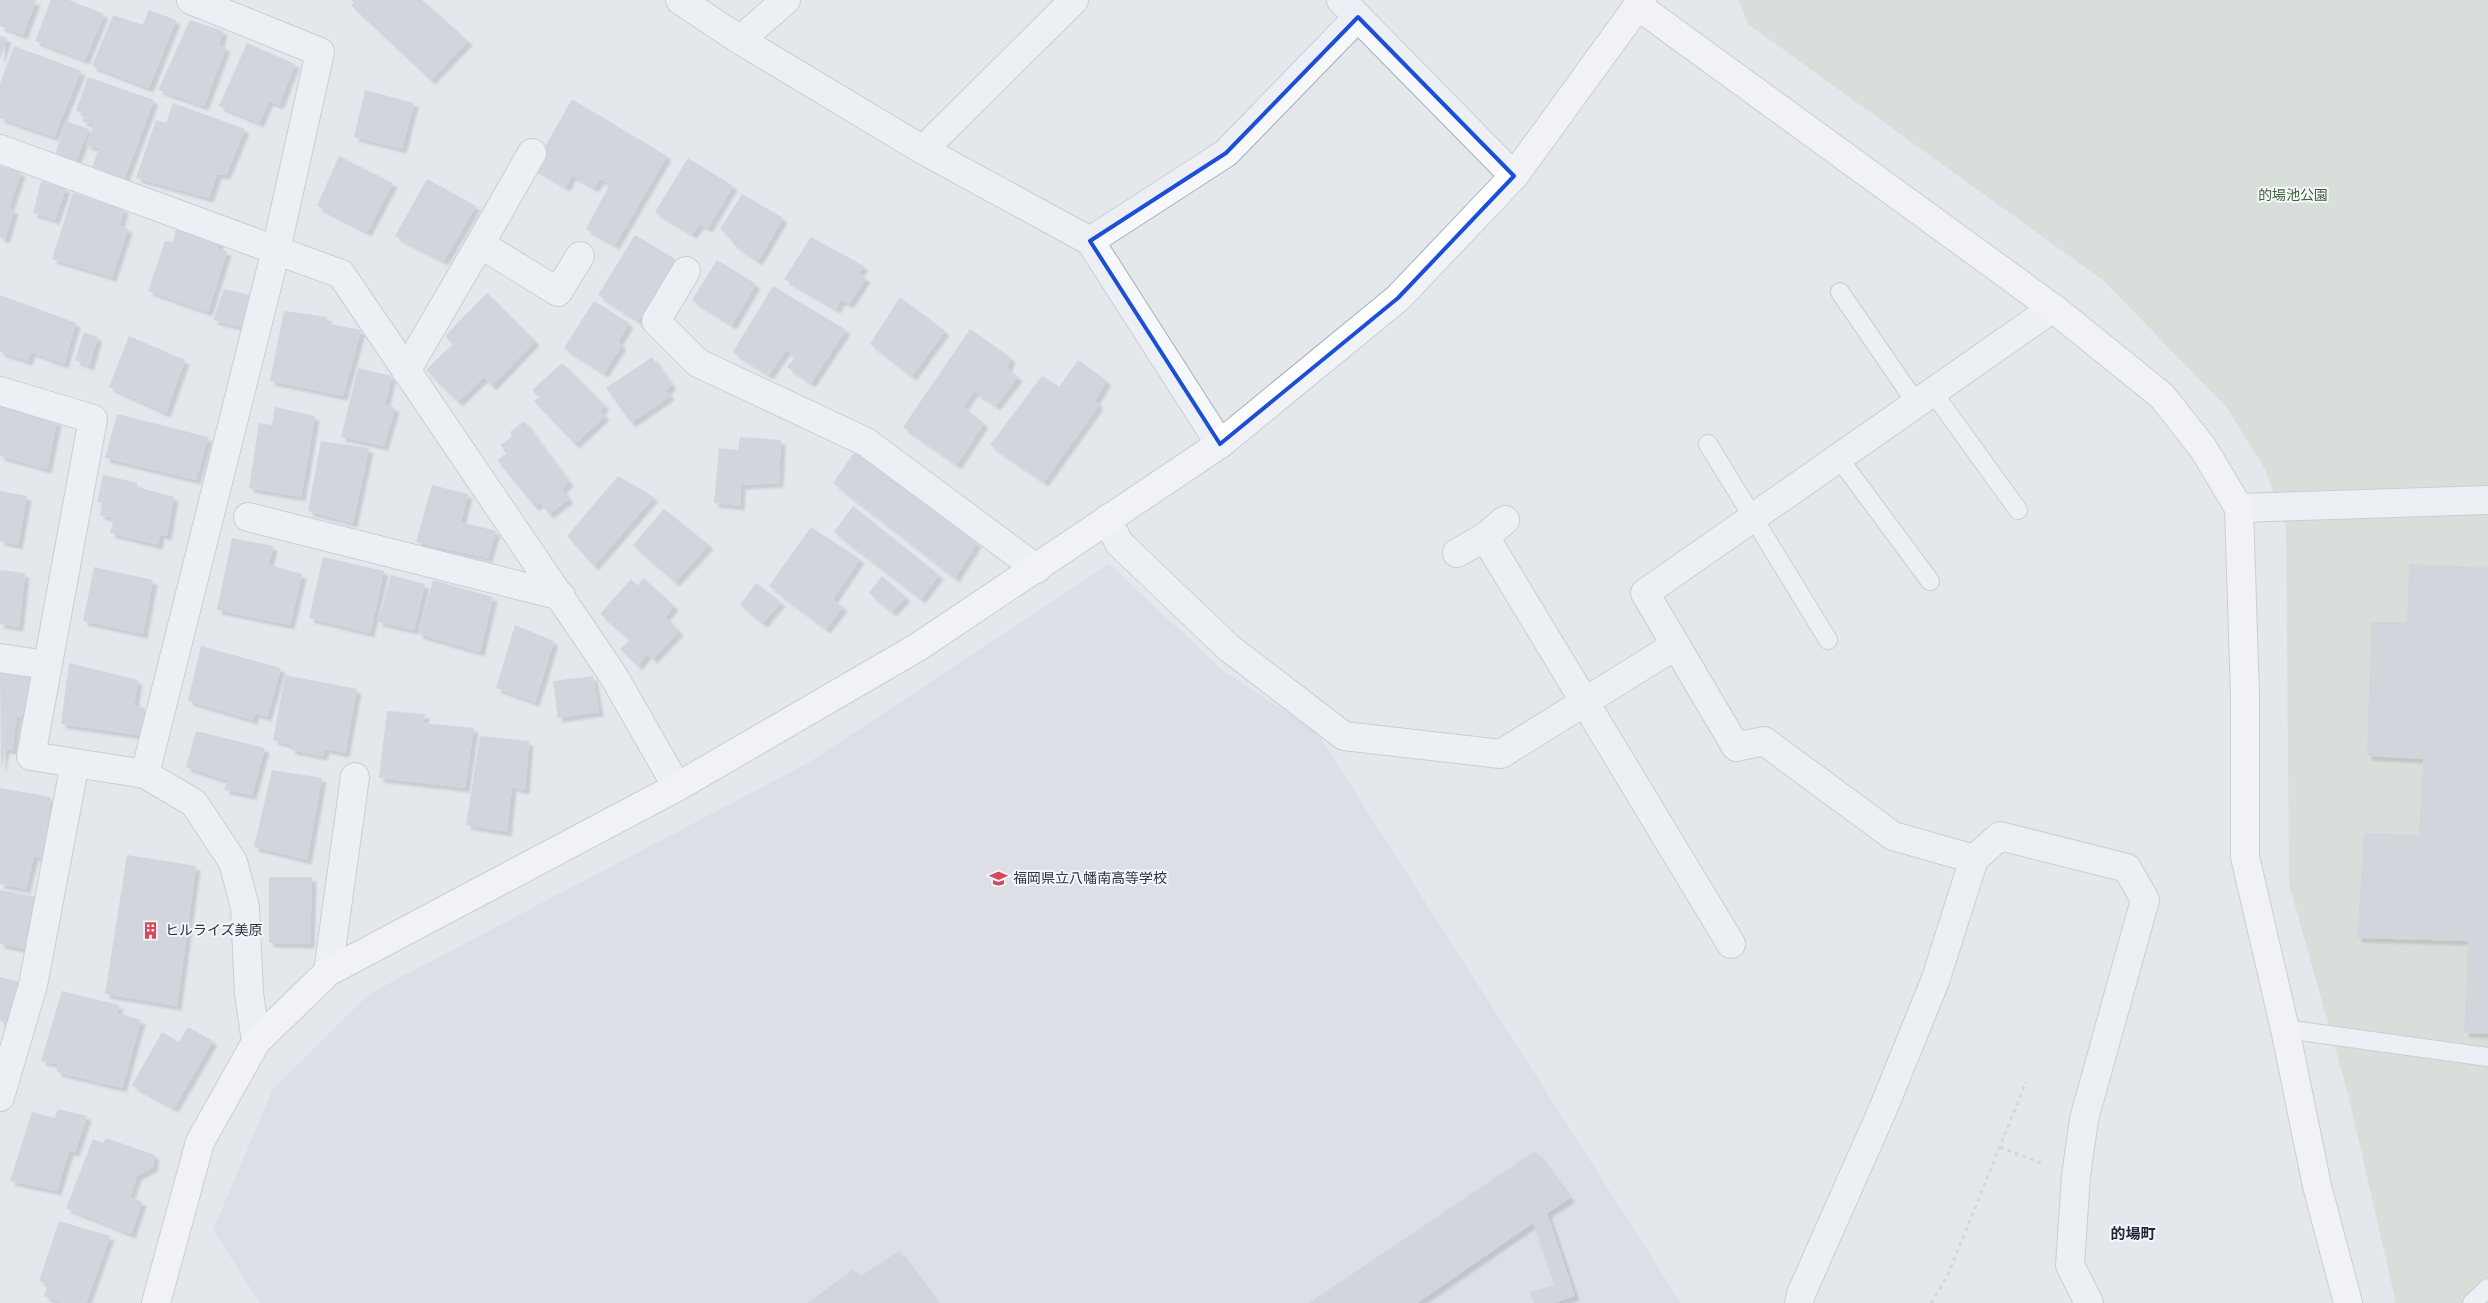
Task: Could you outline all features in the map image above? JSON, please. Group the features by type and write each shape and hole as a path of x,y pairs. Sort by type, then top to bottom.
{"street":[{"path":"145,774 276,250 320,52 191,0"},
{"path":"680,0 740,40 924,150 1090,241 1220,444"},
{"path":"740,40 786,0"},
{"path":"924,150 1074,0"},
{"path":"156,1303 200,1142 256,1042 328,972 677,787 918,647 1037,569 1107,519 1220,444 1398,298 1514,176 1640,3 2053,308 2162,396 2203,448 2239,508 2245,696 2245,856 2285,1029 2317,1186 2348,1303"},
{"path":"1090,241 1226,153 1349,9 1514,176"},
{"path":"0,150 341,274 613,675 677,787"},
{"path":"406,371 532,153"},
{"path":"480,244 558,292 580,256"},
{"path":"686,271 656,321 698,363 866,442 1037,569"},
{"path":"1974,859 1894,836 1764,741 1736,747 1645,593 2053,308"},
{"path":"0,391 93,419 31,756 145,774 194,803 233,862 245,907 249,994 256,1042"},
{"path":"2239,508 2488,500"},
{"path":"248,517 561,596"},
{"path":"1107,519 1119,543 1229,648 1344,736 1501,754 1586,703 1676,645"},
{"path":"1457,554 1495,528 1586,703 1731,944"},
{"path":"0,658 47,665"},
{"path":"0,1097 34,984 76,763"},
{"path":"328,972 355,777"},
{"path":"1800,1303 1801,1294 1883,1108 1935,981 1974,859 2000,836 2127,868 2145,900 2084,1119 2076,1176 2070,1265 2089,1303"}],"lane":[{"path":"1840,292 2018,510"},
{"path":"1708,444 1828,640"},
{"path":"1838,457 1930,581"},
{"path":"2285,1029 2488,1057"},
{"path":"2472,1303 2488,1288"}],"path":[{"path":"1931,1303 1947,1277 2026,1082"},
{"path":"2000,1147 2076,1176"}],"highlighted area":[{"path":"1358,17 1514,176 1398,298 1220,444 1090,241 1226,153"}],"shaded area":[{"name":"福岡県立八幡南高等学校","path":"1109,564 1223,671 1316,731 1681,1303 260,1303 213,1230 273,1089 369,994 808,763"}],"green space":[{"name":"的場池公園","path":"1738,0 2488,0 2488,1303 2396,1303 2348,1094 2289,884 2286,526 2265,469 2227,408 2104,281 1748,24"}],"building":[{"path":"0,0 36,0 23,35 0,26"},
{"path":"51,0 69,0 104,14 85,60 35,41"},
{"path":"351,0 422,0 468,41 431,80 351,5 354,2"},
{"path":"149,10 176,20 149,88 92,66 113,15 143,25"},
{"path":"190,20 223,31 219,45 226,47 204,106 158,90"},
{"path":"0,36 7,38 0,60"},
{"path":"247,43 295,64 279,105 269,101 259,123 219,106"},
{"path":"14,46 81,71 54,137 0,118 0,84"},
{"path":"88,77 154,100 124,180 92,167 99,148 86,145 94,125 82,121 86,113 76,111"},
{"path":"365,90 414,103 402,149 354,137"},
{"path":"572,99 667,156 615,245 586,229 610,184 600,179 594,188 572,175 566,187 533,168"},
{"path":"173,103 245,129 226,175 217,174 209,198 136,178 156,120 166,123"},
{"path":"66,121 89,129 75,163 55,155"},
{"path":"339,156 393,183 367,232 317,206"},
{"path":"688,158 733,186 708,228 700,224 692,234 655,212"},
{"path":"0,166 21,172 9,208 14,210 5,239 0,237"},
{"path":"427,179 476,206 444,261 395,236"},
{"path":"41,181 66,188 55,220 33,213"},
{"path":"73,193 124,209 120,225 128,229 112,277 52,259"},
{"path":"742,194 783,218 758,261 732,243 733,241 720,229"},
{"path":"176,229 220,239 217,249 227,251 208,312 148,291 165,241 173,242"},
{"path":"635,235 675,259 638,321 598,295"},
{"path":"811,237 864,266 858,273 866,278 849,304 841,300 836,309 784,279"},
{"path":"717,260 756,284 732,325 692,300"},
{"path":"773,286 846,330 811,383 787,367 796,356 786,350 769,375 733,352"},
{"path":"224,289 251,295 241,327 213,320"},
{"path":"487,293 535,341 492,386 484,377 458,402 426,370 453,344 445,336"},
{"path":"0,295 76,323 64,364 31,352 28,361 0,352"},
{"path":"900,297 945,331 912,376 870,344"},
{"path":"594,301 629,323 618,342 622,345 604,373 564,348"},
{"path":"284,311 327,317 325,323 361,330 343,396 270,381"},
{"path":"970,329 1011,358 1007,368 1018,377 996,406 974,391 963,407 984,423 957,465 903,427"},
{"path":"84,332 98,337 89,366 75,360"},
{"path":"129,336 185,360 166,413 109,387"},
{"path":"652,357 672,385 666,390 670,396 631,423 606,388"},
{"path":"1078,360 1107,381 1095,400 1099,405 1044,482 990,445 1042,376 1059,387"},
{"path":"562,363 605,406 600,411 605,416 575,444 534,401 539,397 532,390"},
{"path":"358,368 392,376 385,404 395,408 384,446 341,437"},
{"path":"0,405 57,421 47,469 0,456"},
{"path":"275,407 315,416 301,497 249,488 259,423 272,425"},
{"path":"117,414 208,437 196,480 105,458"},
{"path":"524,421 569,482 562,489 569,499 549,514 540,502 535,507 497,460 506,454 501,445 512,436 510,432"},
{"path":"740,437 781,440 779,483 741,485 740,506 714,503 719,448 738,450"},
{"path":"321,441 369,448 353,523 308,511"},
{"path":"856,450 977,543 955,578 833,483"},
{"path":"103,475 137,483 137,487 174,497 167,536 160,534 158,545 110,533 114,518 100,515 102,503 97,502"},
{"path":"618,476 654,497 594,566 567,536"},
{"path":"432,485 468,494 461,522 496,531 488,558 416,542"},
{"path":"0,491 27,496 18,545 0,541"},
{"path":"853,506 939,575 921,599 834,532"},
{"path":"664,509 709,545 675,582 633,545"},
{"path":"811,527 860,559 833,599 843,607 826,629 769,586"},
{"path":"232,538 273,546 269,565 302,574 290,625 217,610"},
{"path":"323,557 384,571 370,633 309,618"},
{"path":"2409,564 2488,567 2488,1034 2464,1033 2468,941 2357,938 2364,833 2419,835 2423,759 2367,756 2371,622 2407,622"},
{"path":"94,567 153,580 143,634 83,621"},
{"path":"0,570 25,573 19,627 0,624"},
{"path":"391,575 425,584 414,630 378,622"},
{"path":"882,576 906,597 892,612 869,593"},
{"path":"643,578 674,606 665,617 679,631 653,659 647,654 638,666 620,649 630,640 600,614 631,579 638,586"},
{"path":"433,580 493,597 480,652 418,634"},
{"path":"756,583 781,602 763,623 740,605"},
{"path":"515,625 554,641 535,702 496,688"},
{"path":"201,646 281,668 267,717 255,713 253,720 188,701"},
{"path":"69,663 138,680 134,706 145,708 139,735 61,724"},
{"path":"0,670 31,676 22,717 17,716 12,750 5,749 1,771"},
{"path":"285,675 357,689 345,753 325,749 323,756 291,750 291,745 273,740"},
{"path":"593,676 599,712 558,718 553,681"},
{"path":"387,711 425,714 423,723 474,728 465,788 379,778"},
{"path":"196,731 265,748 252,795 224,790 228,781 186,767"},
{"path":"480,736 529,741 525,790 512,787 507,832 466,825"},
{"path":"272,770 322,778 307,860 254,847"},
{"path":"0,788 51,797 43,859 34,856 26,889 0,884"},
{"name":"ヒルライズ美原","path":"127,855 196,866 177,1006 105,994"},
{"path":"269,877 312,877 310,944 269,943"},
{"path":"0,890 37,897 25,949 0,944"},
{"path":"0,977 23,983 11,1024 0,1021"},
{"path":"62,991 119,1005 117,1013 141,1020 122,1088 57,1072 57,1064 41,1061"},
{"path":"188,1027 213,1041 174,1108 132,1085 162,1032 179,1042"},
{"path":"58,1109 87,1116 75,1152 69,1151 57,1191 10,1181 32,1112 55,1118"},
{"path":"106,1138 155,1155 153,1167 137,1176 130,1197 142,1202 131,1234 66,1208 93,1139 103,1143"},
{"path":"1535,1151 1570,1198 1547,1213 1575,1296 1554,1303 1534,1303 1530,1292 1554,1285 1533,1223 1417,1303 1309,1303"},
{"path":"59,1221 110,1236 86,1303 63,1303 44,1296 48,1284 39,1281"},
{"path":"899,1251 937,1303 807,1303 853,1270 861,1276"}],"place":[{"name":"福岡県立八幡南高等学校","path":"999,878"},
{"name":"ヒルライズ美原","path":"151,930"}],"district":[{"name":"的場町","path":"2133,1233"}]}
